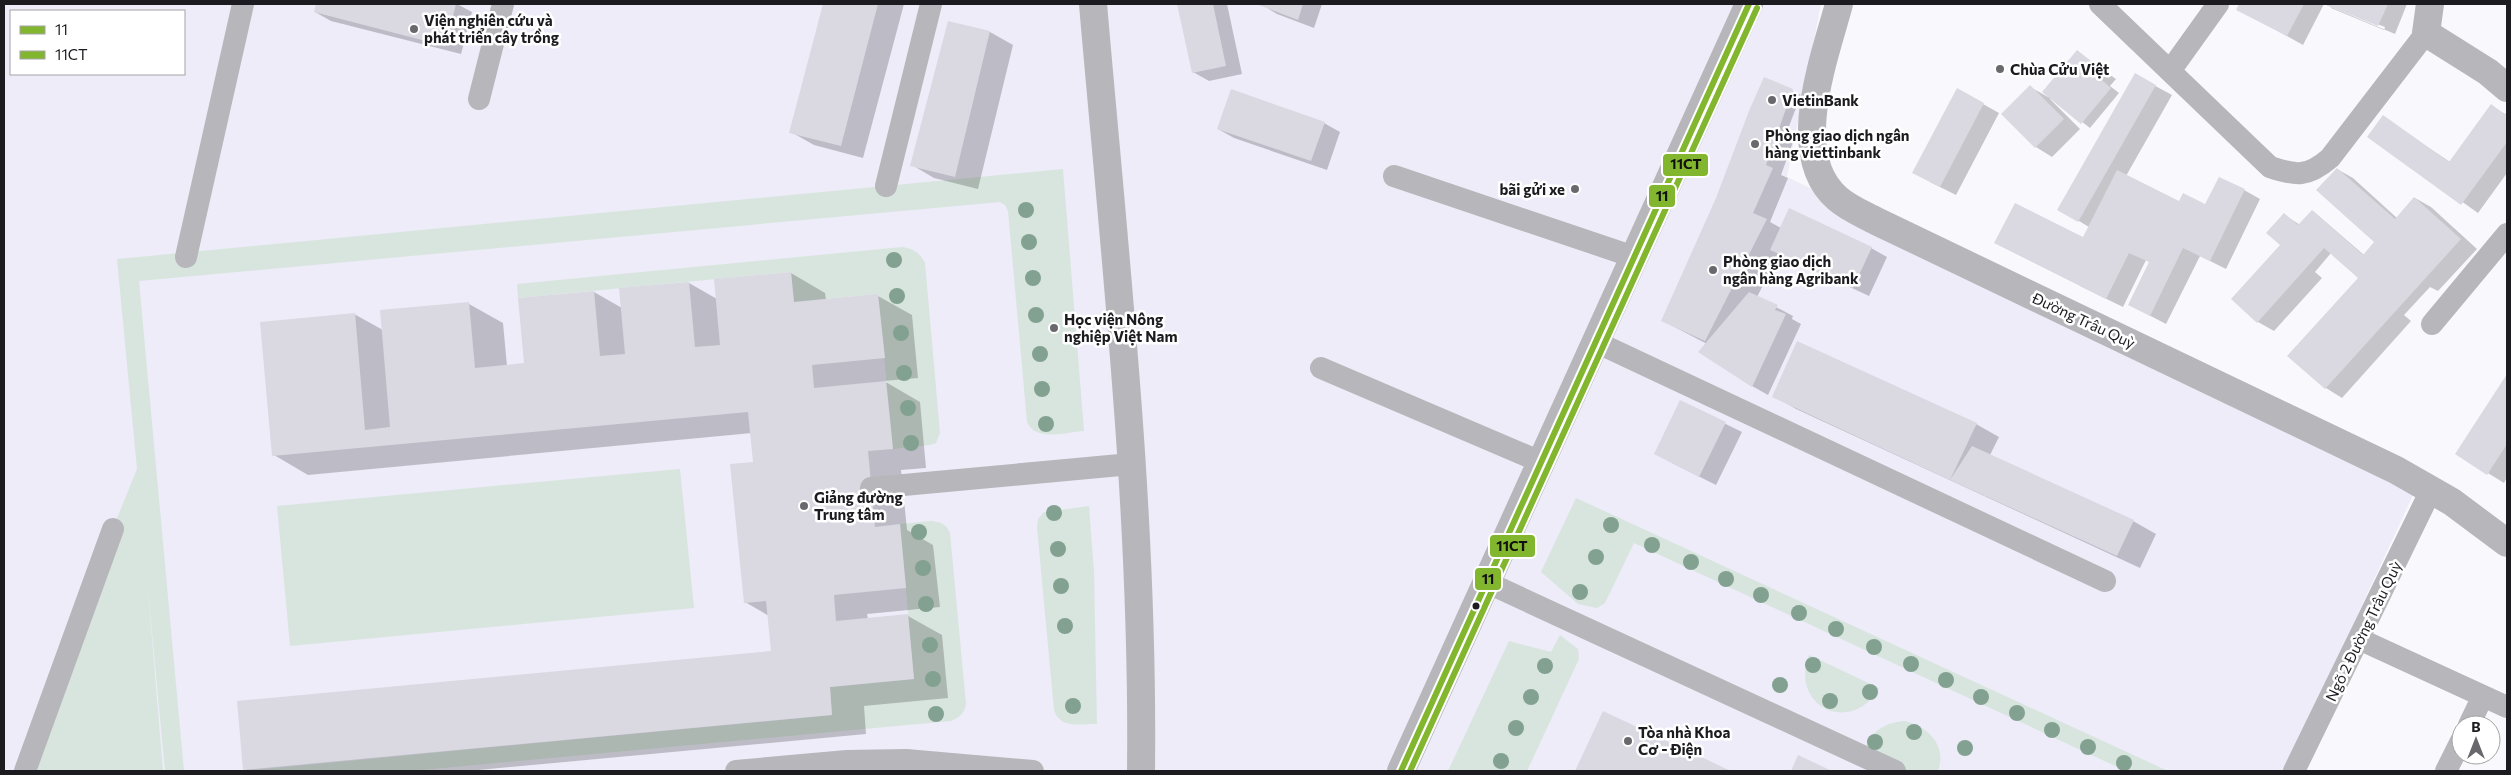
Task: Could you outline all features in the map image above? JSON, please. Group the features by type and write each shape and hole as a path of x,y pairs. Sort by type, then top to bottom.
{"street":[{"path":"1093,4 1131,464 1138,574 1141,771"},
{"path":"1401,771 1750,4"},
{"name":"Đường Trâu Quỳ","path":"1839,4 1820,75 1813,109 1812,130 1817,163 1824,180 1836,197 1876,221 2348,446 2452,502 2507,543"},
{"path":"2430,4 2426,33 2488,72 2507,88"}],"lane":[{"path":"186,256 243,4"},
{"path":"479,99 503,4"},
{"path":"886,186 931,4"},
{"path":"2100,4 2270,167 2292,174 2316,171 2330,158 2426,33"},
{"path":"2170,71 2218,4"},
{"path":"1394,176 1634,257"},
{"path":"2432,324 2507,234"},
{"path":"1596,342 2105,581"},
{"path":"1321,368 1541,462"},
{"path":"871,488 1131,464"},
{"name":"Ngõ 2 Đường Trâu Quỳ","path":"2300,769 2359,639 2431,490"},
{"path":"25,771 113,529"},
{"path":"1486,582 1895,771"},
{"path":"2359,639 2507,707"},
{"path":"2474,715 2483,696"},
{"path":"736,771 847,761 906,760 1033,771"}],"shaded area":[{"name":"Học viện Nông nghiệp Việt Nam","path":"4,4 1821,4 1787,177 2421,478 2285,771 4,771"},
{"path":"1063,169 1084,431 1060,434 1037,432 1027,422 1008,211 1005,205 1000,202 139,281 184,771 165,771 148,590 163,771 15,771 137,469 117,259"},
{"path":"902,247 916,252 925,263 940,433 936,443 930,445 893,449 878,294 794,302 791,272 518,298 517,284"},
{"path":"680,469 694,608 290,646 277,506"},
{"path":"1576,498 2168,771 2126,771 1634,543 1605,603 1597,608 1578,604 1541,572"},
{"path":"1089,506 1094,572 1097,724 1078,725 1061,720 1054,710 1037,527 1038,519 1044,512"},
{"path":"931,521 943,524 950,533 966,704 961,715 951,721 411,771 243,771 832,715 830,687 914,679 900,524"},
{"path":"1560,635 1578,649 1579,659 1527,771 1448,771 1509,641 1551,652"},
{"path":"1809,655 1879,688 1867,702 1854,710 1840,712 1826,709 1815,701 1808,689 1805,673"},
{"path":"1905,721 1922,728 1934,739 1940,753 1938,771 1909,771 1865,751 1870,738 1880,729 1892,723"}],"building":[{"name":"Viện nghiên cứu và phát triển cây trồng","path":"316,4 456,4 445,46 314,12"},
{"path":"823,4 878,4 841,146 789,133"},
{"path":"1177,4 1213,4 1226,66 1192,73"},
{"path":"1256,4 1303,4 1298,20"},
{"path":"2239,4 2304,4 2287,36 2236,10"},
{"path":"2324,4 2388,4 2378,26"},
{"path":"948,21 990,31 955,177 910,166"},
{"path":"2077,50 2101,69 2096,75 2111,88 2081,124 2042,92"},
{"path":"2135,73 2156,85 2078,222 2057,210"},
{"path":"1764,77 1793,89 1766,165 1773,168 1753,213 1767,219 1705,341 1661,321 1716,198"},
{"path":"2030,85 2064,119 2035,148 2001,114"},
{"path":"1957,88 1984,103 1940,187 1912,173"},
{"path":"1231,89 1325,122 1311,161 1217,129"},
{"path":"2491,104 2507,116 2507,142 2461,205 2367,137 2383,115 2449,162"},
{"path":"2337,168 2395,219 2414,197 2461,239 2325,389 2287,356 2358,278 2324,248 2257,323 2231,299 2280,245 2266,233 2284,213 2298,225 2312,210 2363,255 2374,242 2316,190"},
{"path":"2117,170 2179,201 2183,193 2205,204 2219,177 2245,189 2210,261 2183,248 2150,316 2128,305 2149,262 2129,253 2106,299 1994,243 2015,203 2083,237"},
{"path":"1789,208 1872,247 1853,288 1770,250"},
{"name":"Giảng đường Trung tâm","path":"791,272 794,302 878,294 885,358 812,365 814,388 886,381 893,449 868,451 875,527 900,524 906,588 834,595 836,621 908,614 914,679 830,687 832,715 243,770 237,701 771,651 766,601 744,603 730,464 753,462 748,412 272,456 260,322 355,313 365,430 390,427 380,310 469,302 475,368 524,363 518,298 594,291 600,356 625,354 619,288 689,282 695,347 720,345 714,279"},
{"path":"1749,292 1778,305 1775,310 1786,314 1752,387 1698,352"},
{"path":"1797,341 1977,423 1950,480 1772,397"},
{"path":"2507,374 2507,444 2487,475 2455,454"},
{"path":"1680,400 1726,422 1699,477 1654,454"},
{"path":"1972,446 2134,520 2117,556 1950,480"},
{"name":"Tòa nhà Khoa Cơ - Điện","path":"1603,711 1731,771 1575,771"},
{"path":"1798,755 1832,771 1791,771"}],"transit line":[{"name":"11","path":"1401,771 1749,4"},
{"name":"11CT","path":"1410,771 1757,8"}],"place":[{"name":"Viện nghiên cứu và phát triển cây trồng","path":"414,29"},
{"name":"Chùa Cửu Việt","path":"2000,69"},
{"name":"VietinBank","path":"1772,100"},
{"name":"Phòng giao dịch ngân hàng viettinbank","path":"1755,144"},
{"name":"bãi gửi xe","path":"1575,189"},
{"name":"Phòng giao dịch ngân hàng Agribank","path":"1713,270"},
{"name":"Học viện Nông nghiệp Việt Nam","path":"1054,328"},
{"name":"Giảng đường Trung tâm","path":"804,506"},
{"name":"Tòa nhà Khoa Cơ - Điện","path":"1628,741"}]}
